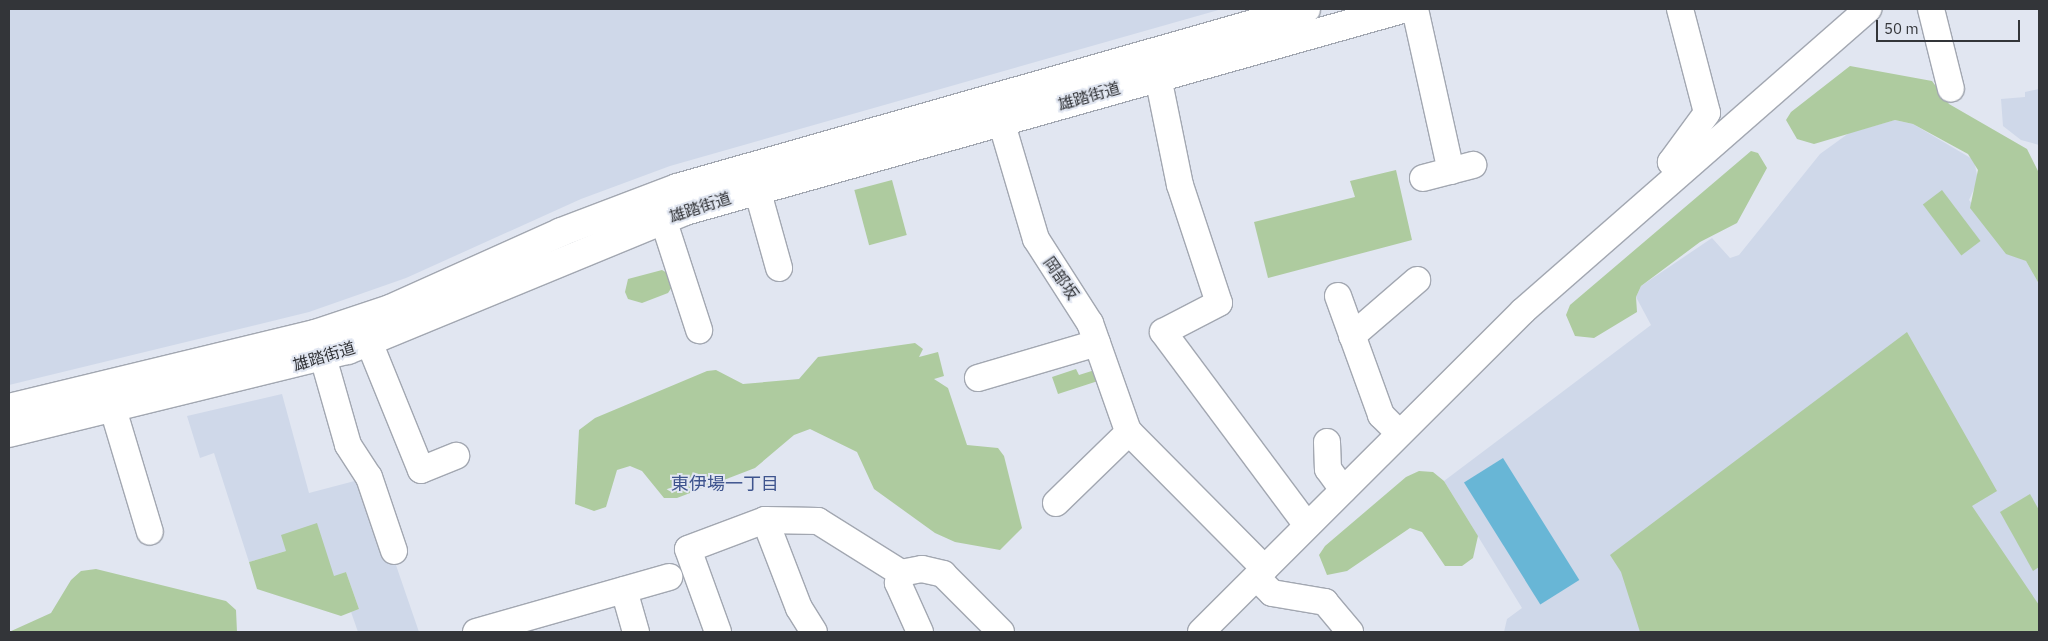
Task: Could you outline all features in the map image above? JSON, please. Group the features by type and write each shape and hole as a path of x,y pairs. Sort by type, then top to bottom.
{"main road":[{"name":"雄踏街道","path":"9,408 332,329 677,188 1306,9"},
{"name":"雄踏街道","path":"9,433 323,357 369,342 663,218 757,189 1402,9"}],"street":[{"path":"1416,9 1462,168 1423,178"},
{"path":"1680,9 1707,113"},
{"path":"1201,632 1261,574 1399,433 1537,298 1868,9"},
{"path":"1931,9 1951,89"},
{"path":"1158,77 1180,185 1219,303 1163,332 1307,525"},
{"path":"1680,173 1671,162 1707,113 1745,105 1750,111"},
{"name":"岡部坂","path":"1001,121 1036,239 1090,323 1130,432"},
{"path":"757,189 779,268"},
{"path":"663,218 699,330"},
{"path":"1399,433 1381,415 1340,316 1418,280"},
{"path":"369,342 421,470 456,456"},
{"path":"978,378 1097,343"},
{"path":"323,357 348,445 369,477 394,551"},
{"path":"113,409 150,532"},
{"path":"1056,503 1130,432 1261,574 1272,593 1325,602 1350,632"},
{"path":"1326,442 1328,468 1343,490"},
{"path":"765,520 799,608 814,632"},
{"path":"718,632 688,549 765,520 818,520 901,573 922,569 943,574 1001,632"},
{"path":"901,573 898,583 920,632"},
{"path":"489,631 669,577"},
{"path":"624,590 636,632"}],"shaded area":[{"path":"9,9 1222,9 670,166 581,199 406,278 309,312 9,385"},
{"path":"2039,89 2039,145 2021,140 2003,126 2001,99 2025,97 2025,92"},
{"path":"1895,120 1913,124 1974,160 1978,180 1969,200 2011,255 2026,261 2039,284 2039,632 1504,632 1507,619 1522,608 1444,481 1651,325 1636,297 1641,286 1712,238 1730,258 1739,255 1820,154 1849,133"},
{"path":"282,394 309,493 366,478 419,632 358,632 351,612 359,609 346,572 334,577 286,551 249,562 214,453 200,458 187,416"}],"green space":[{"path":"1850,66 1932,81 1949,104 2027,149 2039,173 2039,284 2026,261 2006,254 1970,208 1978,170 1968,154 1913,124 1895,120 1814,144 1797,139 1786,120 1791,112"},
{"path":"1751,151 1758,153 1767,168 1737,223 1700,242 1641,286 1636,297 1637,312 1594,338 1575,336 1566,315 1570,305"},
{"path":"1396,170 1412,240 1268,278 1254,222 1355,197 1350,181"},
{"path":"892,180 907,235 869,245 854,190"},
{"path":"1942,190 1981,241 1961,256 1923,204"},
{"path":"662,270 669,274 672,287 668,293 642,303 628,299 625,292 628,279"},
{"path":"1907,332 1997,491 1972,506 2039,605 2039,632 1640,632 1621,572 1610,555"},
{"path":"915,343 923,349 919,357 938,352 944,376 934,379 948,388 967,445 998,448 1004,456 1022,528 1000,550 955,542 935,533 874,489 857,452 810,429 794,435 755,468 677,498 664,498 642,471 630,466 617,470 606,507 594,511 575,504 579,430 595,418 707,371 716,370 743,384 799,379 818,357"},
{"path":"1076,369 1079,375 1098,369 1101,380 1058,394 1052,377"},
{"path":"1419,471 1433,472 1444,481 1478,536 1473,558 1462,566 1445,566 1422,532 1410,528 1347,571 1327,575 1319,555 1325,546 1406,477"},
{"path":"2030,494 2039,510 2039,567 2033,571 2000,512"},
{"path":"317,523 334,576 346,572 359,609 341,616 257,589 249,562 286,551 281,535"},
{"path":"96,569 226,601 236,610 237,632 9,632 51,613 71,580 81,571"}],"water":[{"path":"1503,458 1579,580 1540,604 1464,482"}],"district":[{"name":"東伊場一丁目","path":"725,484"}]}
